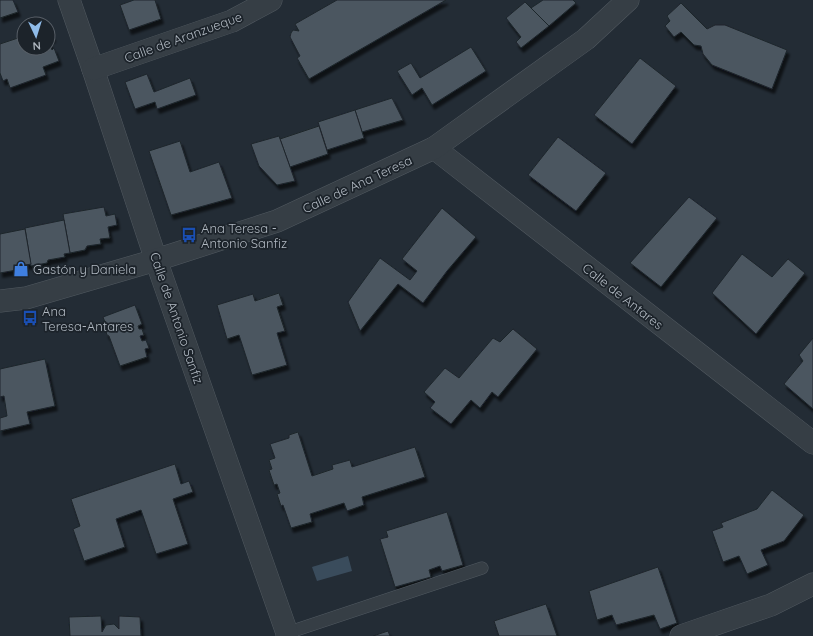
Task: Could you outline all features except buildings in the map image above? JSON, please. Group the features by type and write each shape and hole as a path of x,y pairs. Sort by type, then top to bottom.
{"street":[{"name":"Calle de Antonio Sanfiz","path":"69,0 156,260 287,634"},
{"name":"Calle de Aranzueque","path":"93,69 232,21 271,0"},
{"name":"Calle de Ana Teresa","path":"0,301 26,298 156,260 277,221 434,148 586,39 628,0"},
{"name":"Calle de Antares","path":"434,148 813,443"},
{"path":"681,636 771,605 813,584"}],"lane":[{"path":"287,634 482,568"}],"water":[{"path":"348,556 352,571 317,581 312,567"}],"place":[{"name":"Ana Teresa - Antonio Sanfiz","path":"189,235"},
{"name":"Gastón y Daniela","path":"21,269"},
{"name":"Ana Teresa-Antares","path":"30,318"}]}
